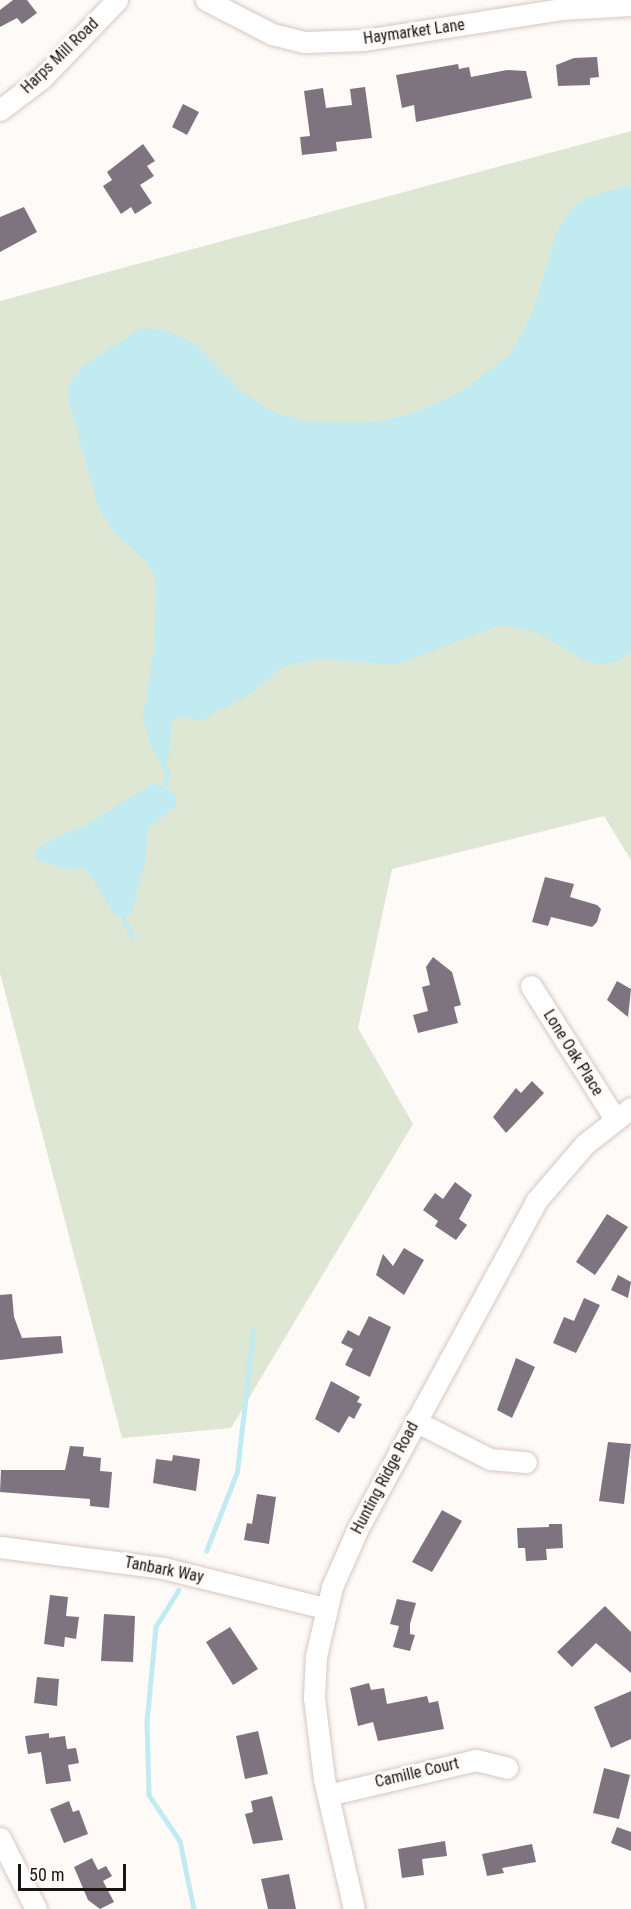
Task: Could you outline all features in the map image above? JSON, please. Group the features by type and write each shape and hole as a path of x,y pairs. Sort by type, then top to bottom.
{"street":[{"name":"Harps Mill Road","path":"0,110 42,78 117,0"},
{"name":"Haymarket Lane","path":"206,0 272,34 305,42 364,40 601,3 631,5"},
{"name":"Lone Oak Place","path":"531,986 623,1113"},
{"name":"Hunting Ridge Road","path":"354,1909 328,1795 314,1697 316,1656 325,1608 348,1547 537,1200 570,1159 623,1113"},
{"path":"415,1421 490,1459 526,1462"},
{"name":"Tanbark Way","path":"1,1552 163,1568 325,1608"},
{"name":"Camille Court","path":"328,1795 476,1760 507,1768"},
{"path":"0,1838 36,1909"}],"green space":[{"path":"631,131 631,860 604,816 392,869 358,1028 413,1124 231,1428 122,1438 0,973 0,301"}],"water":[{"path":"631,185 631,651 618,662 599,664 583,660 539,633 500,625 396,665 322,659 284,666 249,695 199,721 181,716 172,722 168,762 163,765 152,749 143,717 155,644 156,580 148,564 113,531 98,507 69,402 68,384 86,364 142,328 166,330 197,345 242,392 275,413 311,422 370,422 409,415 462,391 510,354 532,315 556,234 569,211 587,197"},
{"path":"153,783 171,790 177,798 175,807 148,829 145,863 132,912 124,920 115,915 86,869 59,868 35,858 34,853 55,837 83,827"}],"building":[{"path":"13,0 27,0 37,13 22,24 17,18 0,27 0,10"},
{"path":"597,57 599,77 590,78 590,85 558,86 556,65 574,58"},
{"path":"458,64 459,69 469,67 471,77 507,70 526,71 532,98 416,122 414,105 402,108 396,75"},
{"path":"365,87 372,138 336,142 337,151 302,155 300,137 310,136 304,91 323,88 326,108 352,105 350,89"},
{"path":"183,104 199,112 187,135 172,127"},
{"path":"143,144 155,161 147,166 154,176 140,185 152,203 135,214 131,207 121,214 103,186 112,180 107,172"},
{"path":"24,207 37,232 0,252 0,217"},
{"path":"545,877 574,884 570,897 597,905 601,909 597,922 592,927 551,917 548,926 532,922"},
{"path":"433,957 452,972 461,1005 454,1007 458,1023 418,1033 413,1015 428,1011 422,987 430,985 426,967"},
{"path":"617,981 631,989 628,1017 607,1000"},
{"path":"532,1081 544,1093 506,1133 493,1117 516,1088 521,1093"},
{"path":"455,1182 472,1195 459,1219 467,1225 456,1240 435,1226 438,1221 423,1210 435,1193 443,1199"},
{"path":"607,1214 628,1227 595,1275 576,1262"},
{"path":"404,1248 424,1260 404,1295 376,1275 383,1254 393,1266"},
{"path":"618,1275 631,1282 628,1298 611,1290"},
{"path":"12,1294 14,1317 22,1338 61,1336 63,1353 0,1360 0,1295"},
{"path":"584,1298 600,1305 576,1353 553,1343 564,1317 574,1321"},
{"path":"369,1316 391,1327 370,1377 345,1365 353,1349 341,1343 348,1330 359,1336"},
{"path":"516,1358 535,1367 512,1418 497,1410"},
{"path":"331,1381 360,1397 357,1402 362,1404 354,1419 349,1416 339,1433 315,1419"},
{"path":"608,1442 631,1444 624,1504 599,1501"},
{"path":"70,1446 84,1447 83,1456 101,1458 100,1471 112,1472 109,1508 90,1506 90,1499 0,1492 1,1470 65,1470"},
{"path":"173,1455 200,1459 196,1491 153,1483 156,1459 172,1461"},
{"path":"257,1494 276,1497 269,1544 244,1540 247,1523 252,1524"},
{"path":"442,1510 462,1521 432,1572 412,1562"},
{"path":"549,1524 562,1524 563,1548 546,1549 547,1560 526,1561 525,1548 518,1548 517,1528 549,1527"},
{"path":"50,1595 68,1597 66,1616 79,1617 76,1639 65,1637 64,1647 44,1644"},
{"path":"397,1599 416,1603 410,1624 410,1634 415,1635 410,1651 393,1647 399,1626 390,1624"},
{"path":"605,1606 631,1632 631,1673 596,1643 572,1667 557,1652"},
{"path":"104,1614 135,1616 133,1662 101,1661"},
{"path":"230,1627 258,1669 233,1685 206,1642"},
{"path":"37,1677 59,1679 57,1706 34,1703"},
{"path":"369,1683 371,1690 384,1688 387,1704 427,1696 429,1703 438,1701 444,1729 378,1741 373,1722 358,1726 350,1688"},
{"path":"631,1691 631,1739 611,1748 594,1707"},
{"path":"258,1731 268,1774 245,1779 236,1736"},
{"path":"49,1733 49,1738 65,1736 67,1749 76,1748 79,1763 68,1765 71,1781 46,1784 41,1752 28,1754 25,1736"},
{"path":"604,1768 630,1775 619,1819 593,1813"},
{"path":"272,1796 283,1840 253,1844 245,1814 253,1812 251,1801"},
{"path":"69,1801 73,1812 79,1810 88,1834 64,1843 50,1809"},
{"path":"617,1827 631,1832 631,1851 611,1843"},
{"path":"445,1841 447,1856 422,1859 424,1875 402,1878 398,1849"},
{"path":"532,1844 536,1862 502,1868 504,1873 487,1876 482,1854"},
{"path":"92,1858 98,1870 106,1866 112,1876 103,1881 114,1902 100,1909 88,1900 74,1867"},
{"path":"289,1874 296,1909 268,1909 261,1879"}],"waterway":[{"path":"163,765 168,774 165,786"},
{"path":"124,920 133,936"},
{"path":"206,1551 237,1472 253,1331"},
{"path":"179,1590 156,1627 147,1722 149,1795 180,1841 194,1909"}]}
